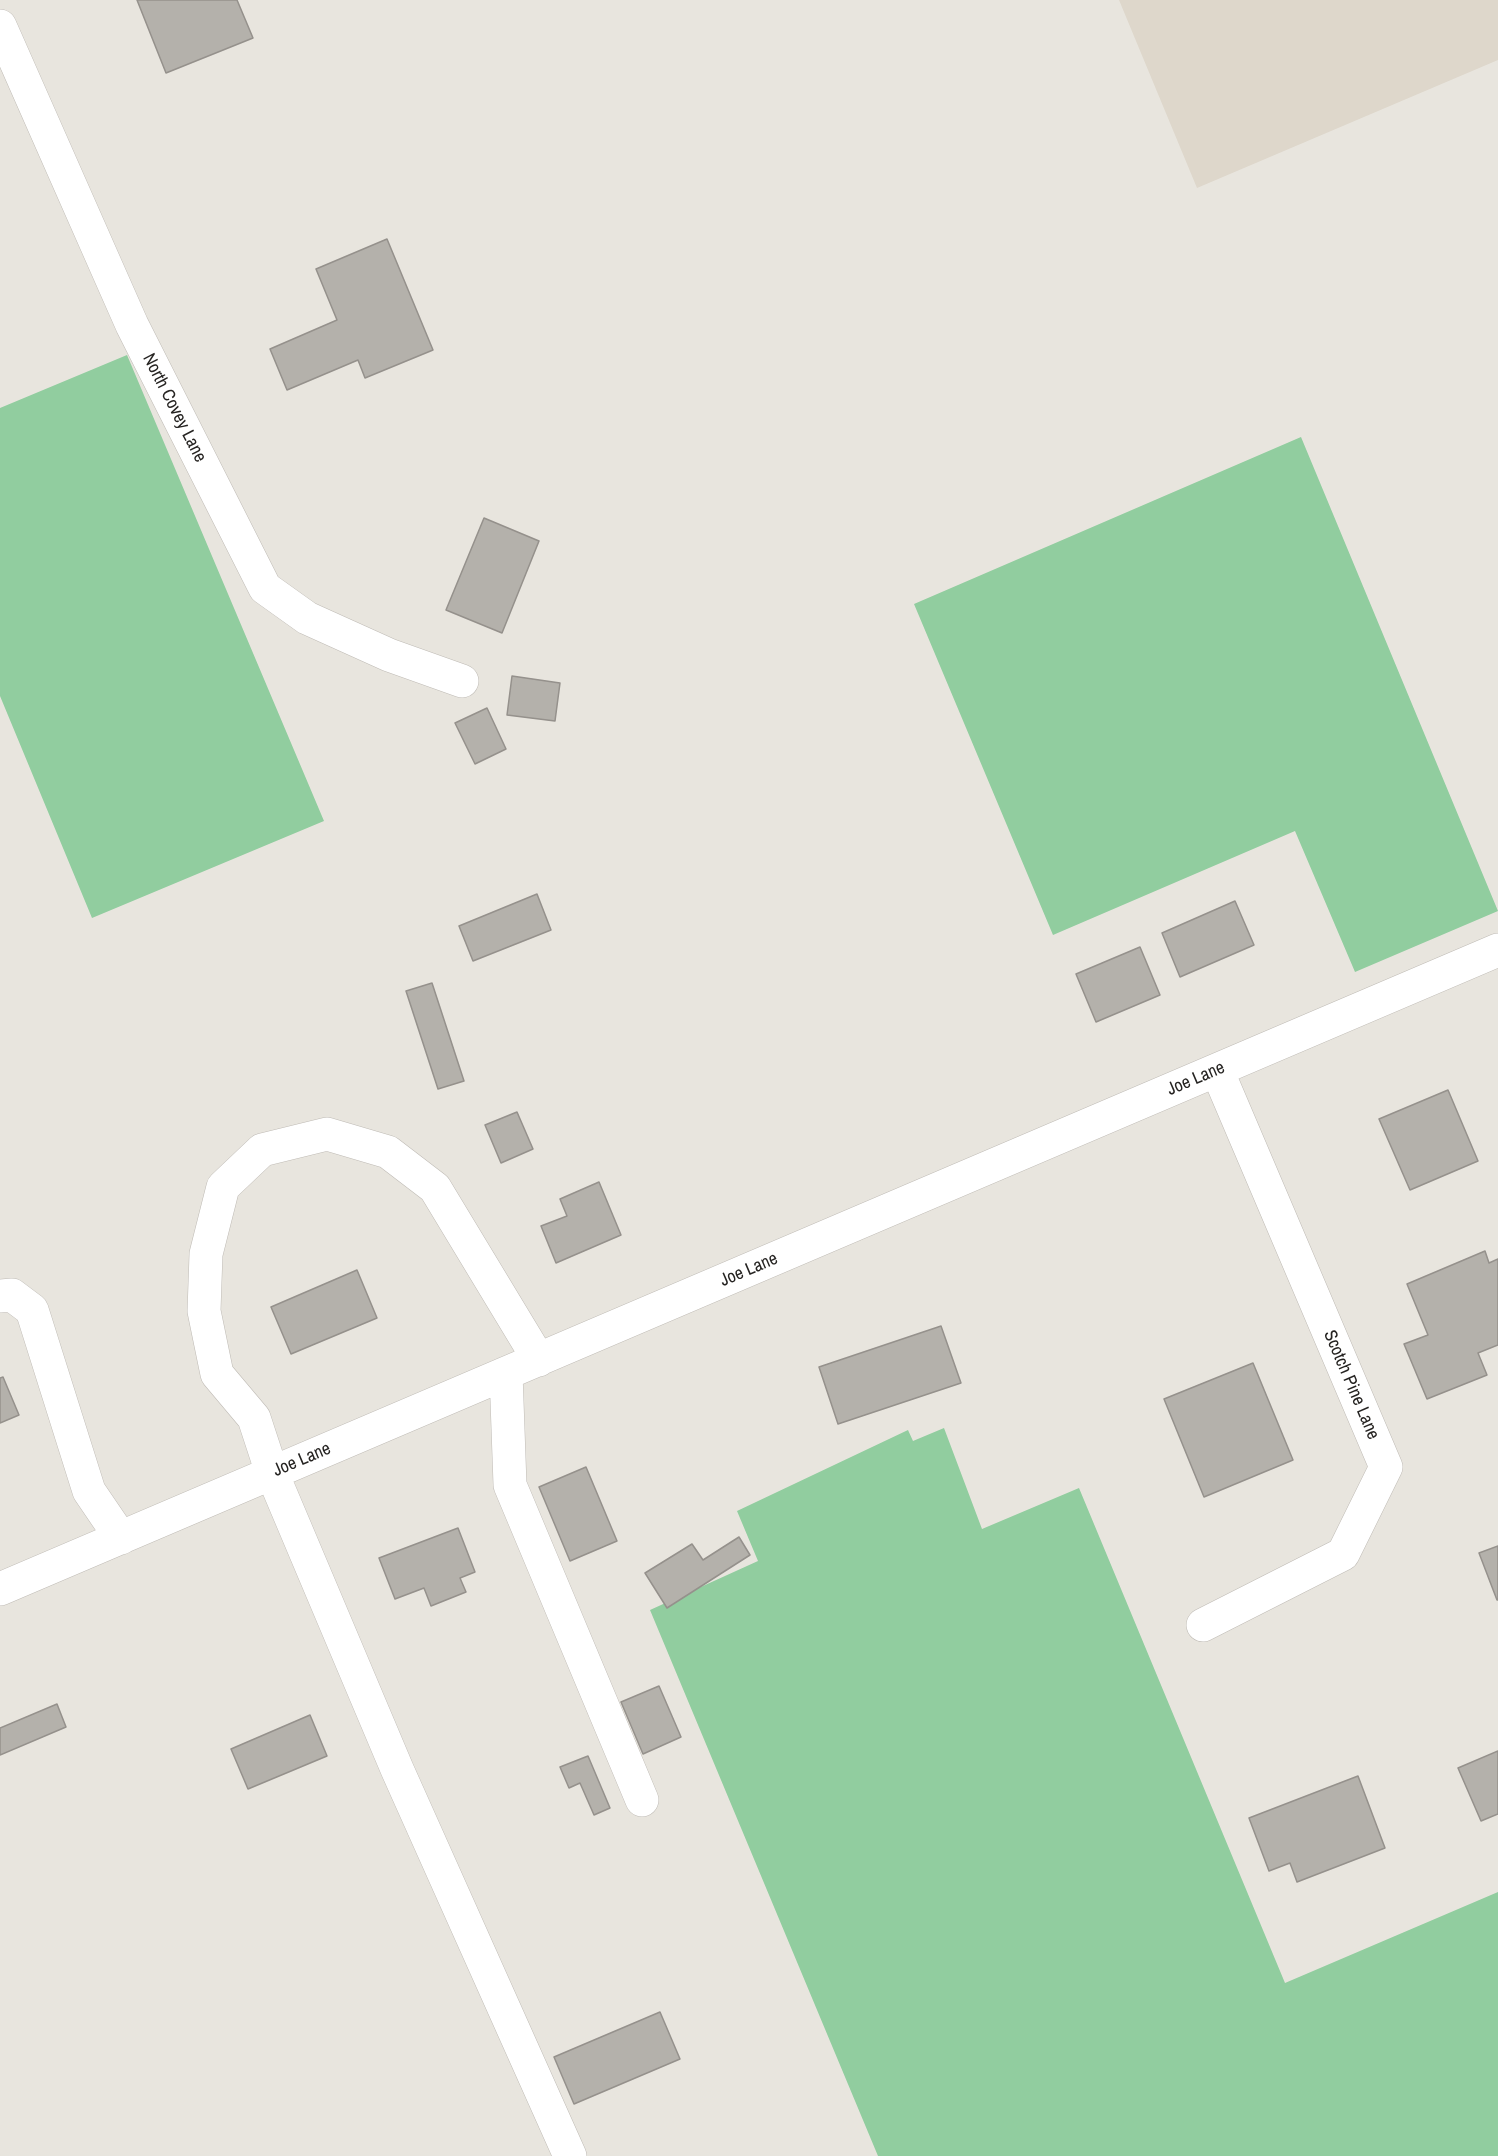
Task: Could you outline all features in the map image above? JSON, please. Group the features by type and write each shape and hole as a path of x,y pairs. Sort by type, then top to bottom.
{"street":[{"name":"North Covey Lane","path":"0,26 132,325 266,588 307,618 389,655 462,681"},
{"name":"Joe Lane","path":"0,1589 1498,950"},
{"name":"Scotch Pine Lane","path":"1203,1625 1343,1554 1386,1467 1217,1070"},
{"path":"539,1360 435,1188 388,1152 327,1134 262,1150 223,1187 206,1254 204,1311 217,1374 254,1418 273,1473 397,1769 570,2156"},
{"path":"0,1296 12,1295 32,1310 89,1491 121,1538"},
{"path":"506,1373 510,1485 642,1800"}],"shaded area":[{"path":"1119,0 1498,0 1498,60 1197,188"}],"green space":[{"path":"127,355 324,821 92,918 0,696 0,408"},
{"path":"1301,437 1498,911 1355,972 1295,831 1053,935 914,604"},
{"path":"944,1428 982,1529 1079,1488 1285,1983 1498,1892 1498,2156 878,2156 650,1610 758,1561 737,1511 908,1430 913,1441"}],"building":[{"path":"137,0 237,0 253,38 166,73"},
{"path":"387,239 433,350 365,378 358,360 287,390 270,349 337,320 316,269"},
{"path":"484,518 539,541 502,633 446,610"},
{"path":"512,676 560,683 555,721 507,715"},
{"path":"487,708 506,749 475,764 455,723"},
{"path":"537,894 551,930 473,961 459,926"},
{"path":"1235,901 1254,945 1180,977 1162,933"},
{"path":"1140,947 1160,995 1096,1022 1076,974"},
{"path":"432,983 464,1081 438,1089 406,991"},
{"path":"1448,1090 1478,1161 1410,1190 1379,1119"},
{"path":"517,1112 533,1149 501,1163 485,1125"},
{"path":"599,1182 621,1235 556,1263 541,1226 567,1216 560,1199"},
{"path":"1485,1251 1489,1263 1498,1259 1498,1345 1478,1353 1487,1375 1427,1399 1404,1344 1428,1335 1407,1284"},
{"path":"357,1270 377,1318 291,1354 271,1307"},
{"path":"941,1326 961,1383 838,1424 819,1367"},
{"path":"1253,1363 1293,1460 1204,1497 1164,1399"},
{"path":"3,1377 19,1415 0,1423 0,1378"},
{"path":"586,1467 617,1541 570,1561 539,1487"},
{"path":"458,1528 475,1572 460,1578 466,1592 431,1606 424,1588 395,1599 379,1558"},
{"path":"739,1537 750,1555 667,1608 645,1573 692,1544 703,1560"},
{"path":"1498,1546 1498,1600 1497,1600 1479,1553"},
{"path":"659,1686 681,1737 643,1754 621,1702"},
{"path":"57,1704 66,1727 0,1755 0,1728"},
{"path":"310,1715 327,1756 248,1789 231,1749"},
{"path":"1498,1751 1498,1814 1481,1821 1458,1768"},
{"path":"588,1756 610,1808 594,1815 580,1783 569,1788 560,1767"},
{"path":"1358,1776 1385,1848 1297,1882 1290,1863 1269,1871 1249,1818"},
{"path":"660,2012 680,2059 574,2104 554,2057"}]}
